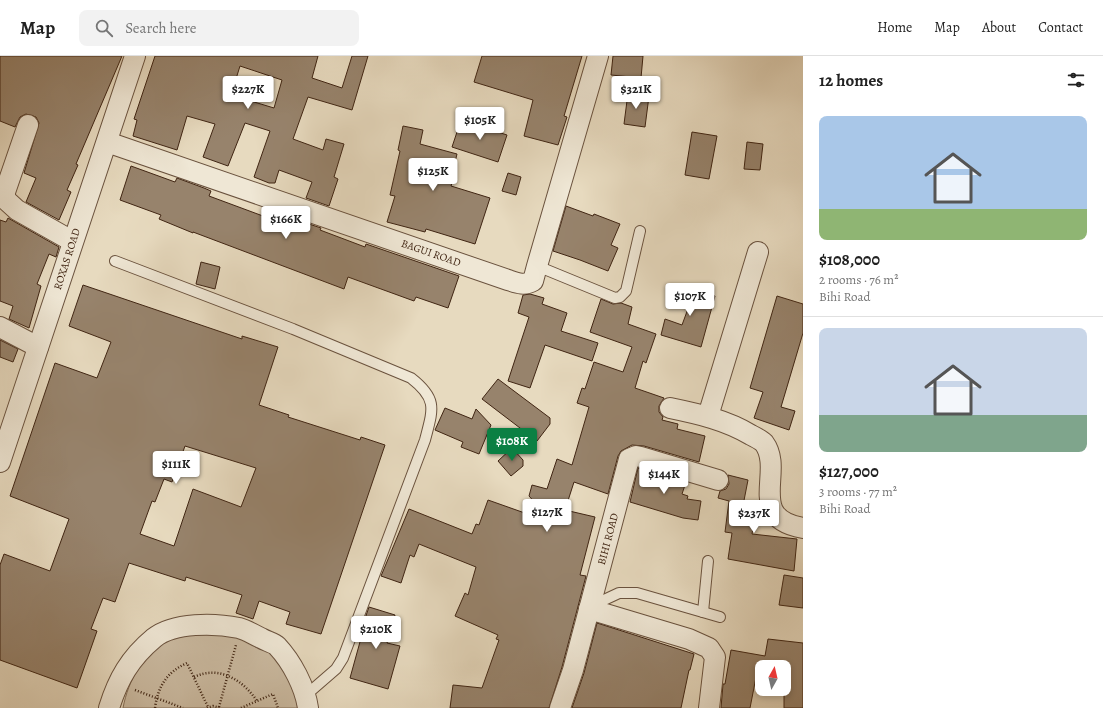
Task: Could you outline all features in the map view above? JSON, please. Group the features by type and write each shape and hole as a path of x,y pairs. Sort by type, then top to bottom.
{"street":[{"name":"ROXAS ROAD","path":"0,462 72,241 107,142 135,56"},
{"name":"BAGUI ROAD","path":"107,142 508,280 528,284 533,281 598,56"},
{"path":"28,125 5,192 5,199 17,210 72,241"},
{"path":"708,416 758,252"},
{"path":"0,327 38,347"},
{"path":"670,408 708,416 728,423 764,442 769,452 770,461 769,491 771,508 782,520 803,528"},
{"name":"BIHI ROAD","path":"560,708 590,605 627,465 632,457 641,457 718,480"},
{"path":"590,605 689,639 709,648 715,657 709,708"},
{"path":"109,708 116,684 132,661 155,637 180,627 208,624 240,628 276,645 288,660 307,701"}],"lane":[{"path":"537,266 615,298 620,298 626,291 640,231"},
{"path":"115,261 293,329 411,378 425,389 432,405 425,440 343,658 336,669 307,701"},
{"path":"703,612 708,561"},
{"path":"590,605 619,593 637,593 720,617"}],"path":[{"path":"155,708 156,698 160,686 175,669 187,663 208,707 220,707 240,628"},
{"path":"194,677 207,673 220,673 228,676 246,687 257,701"},
{"path":"116,684 183,708"},
{"path":"241,708 273,694 278,708"}],"shaded area":[{"path":"204,630 257,640 284,663 304,708 123,708 133,677 145,659 153,651 161,644 171,639"}],"building":[{"path":"0,56 122,56 76,164 78,165 67,190 71,192 59,220 26,202 36,178 24,173 39,123 36,117 26,114 20,117 15,127 0,121"},
{"path":"155,56 318,56 312,78 342,88 352,56 368,56 352,110 308,97 293,139 323,150 326,139 344,144 334,177 338,179 329,206 306,198 312,182 279,170 275,183 269,183 254,177 270,131 245,123 228,166 203,157 215,124 187,116 177,150 133,136 137,120 134,119","holes":["240,66 282,80 274,108 231,95"]},
{"path":"482,56 582,56 564,116 567,117 558,145 524,136 533,100 474,82"},
{"path":"613,56 643,56 641,78 611,75"},
{"path":"628,93 649,96 645,127 624,124"},
{"path":"461,120 507,135 498,162 452,147"},
{"path":"403,126 423,130 420,144 457,154 450,183 452,183 451,186 490,198 475,244 426,229 425,232 387,222 395,196 390,195 400,151 398,150"},
{"path":"692,132 717,136 709,179 685,175"},
{"path":"747,142 763,144 760,170 744,169"},
{"path":"131,166 175,182 177,178 204,188 211,191 209,196 271,219 273,212 321,228 320,230 365,247 366,244 459,276 448,308 416,297 414,301 348,277 344,289 159,219 161,215 120,200"},
{"path":"508,173 521,177 516,195 502,191"},
{"path":"566,206 593,216 594,214 620,224 611,245 618,248 608,271 553,251"},
{"path":"8,218 59,247 56,257 49,254 37,284 41,286 29,328 9,319 13,306 0,301 0,220 6,222"},
{"path":"201,262 220,267 215,289 196,284"},
{"path":"83,285 242,339 242,336 278,347 259,405 289,415 288,417 360,440 361,437 385,445 321,634 286,624 290,612 259,601 253,619 236,613 242,595 186,577 185,581 129,563 115,602 103,598 91,629 97,631 77,688 0,660 0,565 4,554 50,571 69,519 10,496 55,363 97,378 111,342 69,326","holes":["185,446 256,468 241,507 193,489 174,546 140,534 152,501 155,502 164,479 172,482"]},
{"path":"674,285 715,296 701,347 661,335 665,319 682,325 689,306 671,298"},
{"path":"530,294 544,298 542,304 567,313 561,331 598,343 592,361 545,345 530,388 508,381 529,317 518,313 523,295"},
{"path":"777,296 803,304 803,333 781,407 795,411 789,430 754,418 763,392 750,388"},
{"path":"601,299 613,304 621,303 632,307 628,324 656,334 646,363 643,361 635,388 664,398 659,406 659,412 663,417 662,420 678,424 677,429 705,436 699,462 644,446 632,445 621,451 618,456 608,494 574,482 565,510 595,517 580,575 586,576 562,667 549,708 450,708 453,685 482,688 499,640 496,639 498,635 455,616 465,593 468,595 476,567 419,544 414,557 410,555 401,583 381,576 409,509 472,534 476,524 479,525 488,500 553,523 529,496 532,485 547,489 557,459 572,465 589,407 577,403 582,388 585,389 594,362 623,372 632,347 590,332"},
{"path":"0,340 18,349 13,362 0,357"},
{"path":"498,379 550,418 550,424 537,441 482,399"},
{"path":"445,408 472,419 476,409 491,425 479,454 461,447 463,442 435,430"},
{"path":"512,448 523,460 523,466 511,476 498,461"},
{"path":"638,468 686,482 682,494 688,496 687,499 701,501 698,520 683,518 630,502"},
{"path":"728,475 748,480 740,521 754,523 752,534 797,539 794,571 728,559 732,533 725,532 729,501 718,498 720,491 726,489 729,484"},
{"path":"784,575 803,578 803,608 779,605"},
{"path":"369,607 395,615 387,643 400,646 388,689 350,678 363,631 361,630"},
{"path":"597,623 694,654 681,708 572,708 584,673"},
{"path":"768,639 803,643 803,708 784,708 784,696 791,696 791,660 755,660 755,682 750,708 721,708 723,684 725,684 731,650 765,656"}]}
